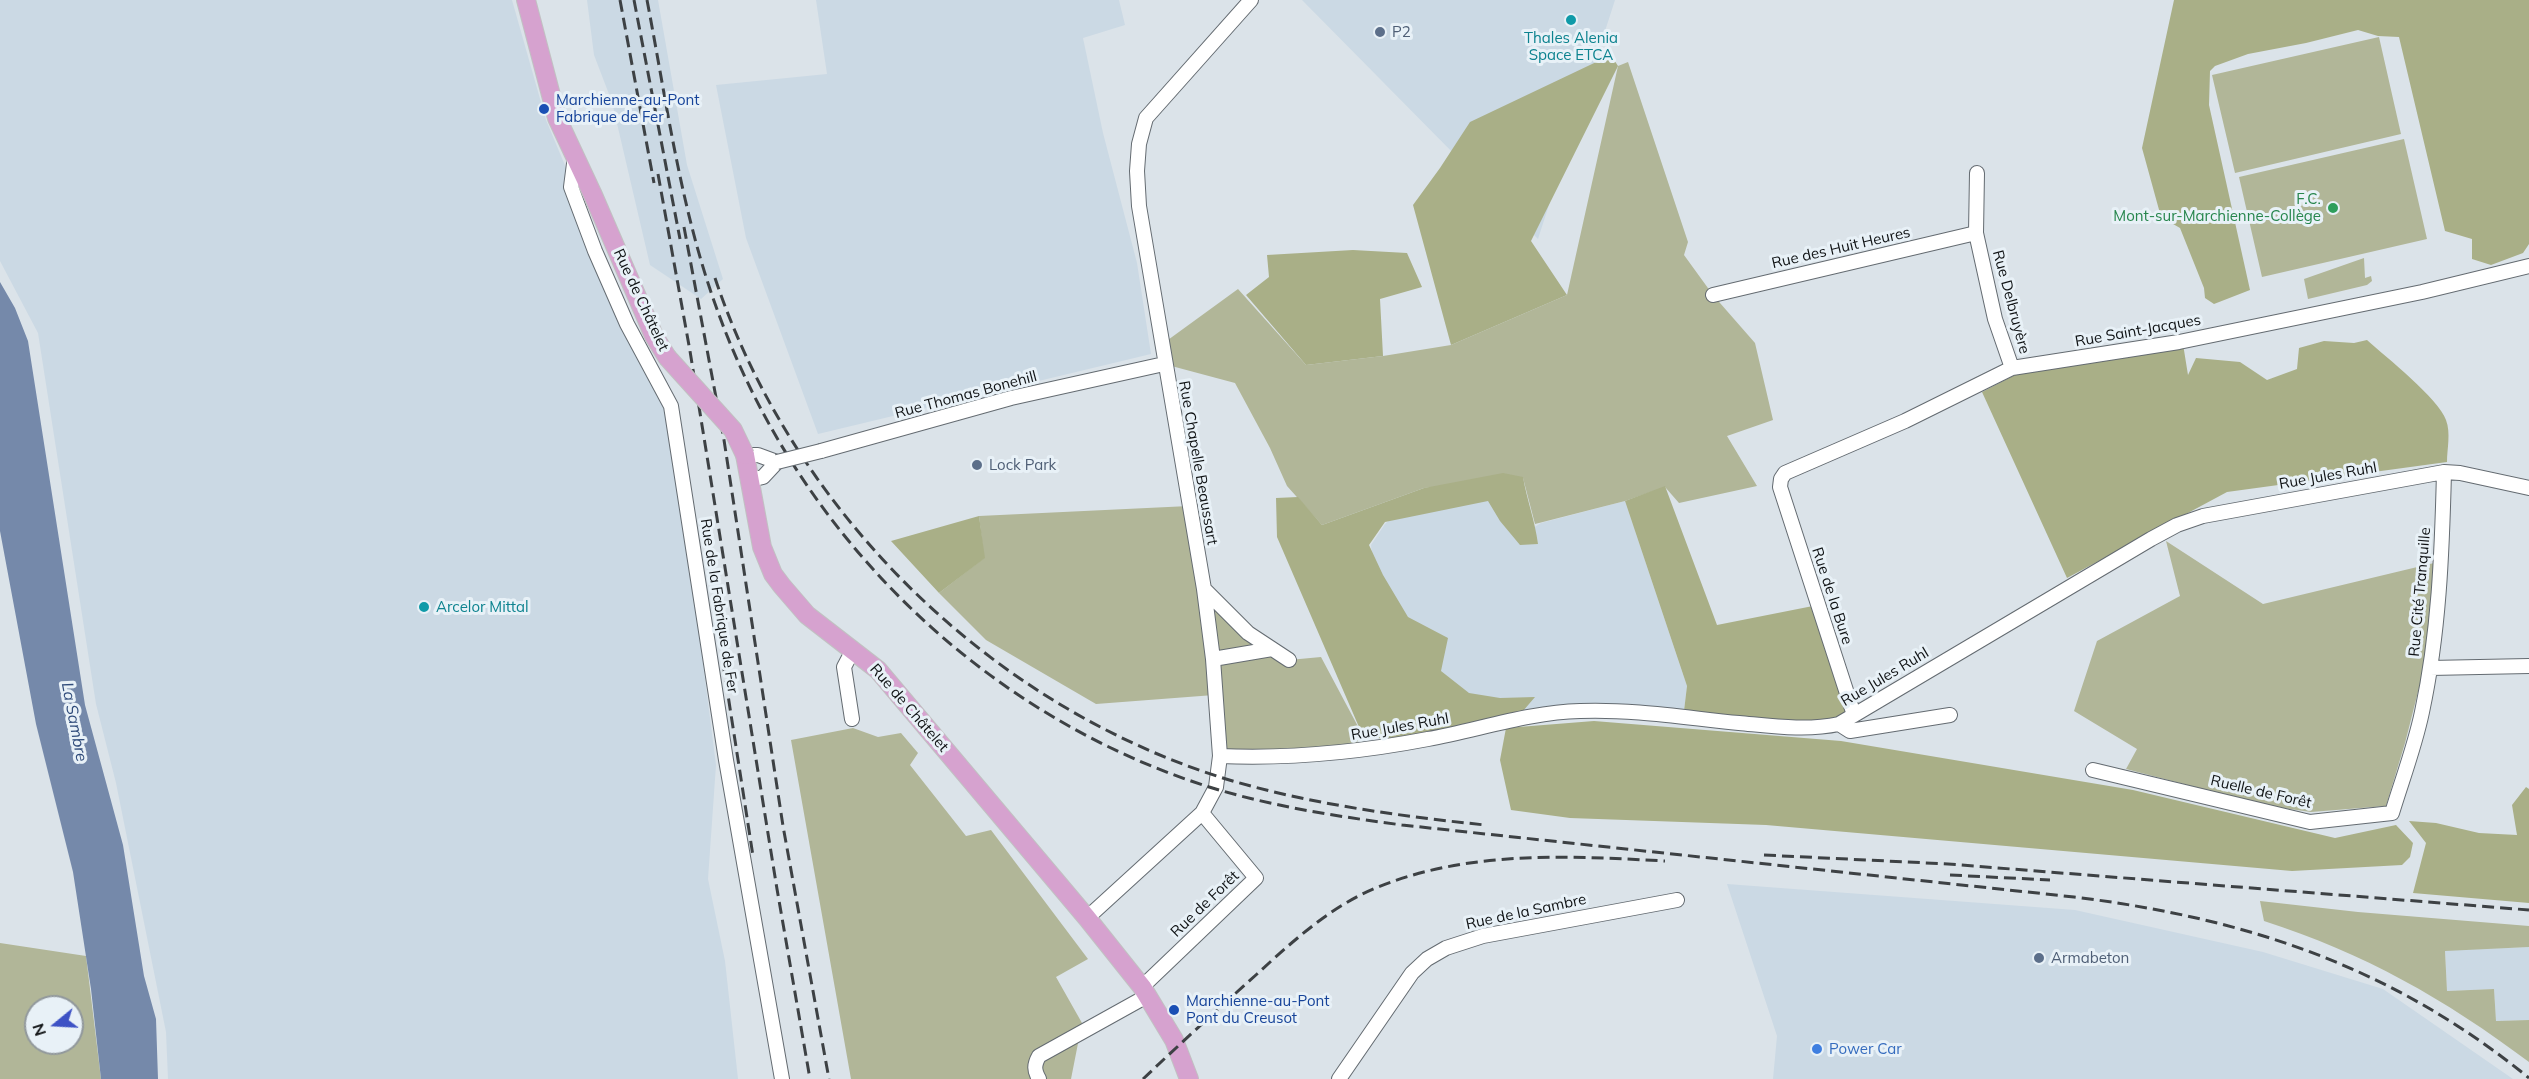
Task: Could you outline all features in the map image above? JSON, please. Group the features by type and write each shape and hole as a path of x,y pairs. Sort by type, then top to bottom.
{"main road":[{"name":"Rue de Châtelet","path":"526,0 557,118 654,336 667,357 733,430 745,454 762,547 773,574 807,615 878,670 1087,918 1144,991 1174,1040 1189,1079"}],"street":[{"name":"Rue Chapelle Beaussart","path":"1087,918 1202,813 1216,787 1220,756 1213,659 1204,589 1139,206 1137,171 1139,144 1146,118 1251,0"},
{"name":"Rue de la Fabrique de Fer","path":"575,156 571,187 595,251 627,324 671,406 726,760 782,1079"},
{"name":"Rue Delbruyère","path":"1977,172 1976,233 1995,319 2012,368"},
{"name":"Rue des Huit Heures","path":"1713,295 1976,233"},
{"name":"Rue Saint-Jacques","path":"1780,487 1785,473 1905,421 2012,368 2179,342 2422,292 2529,266"},
{"name":"Rue Thomas Bonehill","path":"750,480 763,477 777,462 1011,398 1164,364"},
{"name":"Rue Thomas Bonehill","path":"745,454 758,455 777,462"},
{"name":"Rue Jules Ruhl","path":"1220,756 1346,753 1543,715 1578,711 1625,711 1781,727 1821,728 1839,724 2177,525 2203,516 2445,472 2460,473 2529,489"},
{"name":"Rue Cité Tranquille","path":"2422,714 2441,573 2445,472"},
{"name":"Rue de la Bure","path":"1780,487 1854,715"},
{"path":"1204,589 1248,633 1289,660"},
{"path":"1213,659 1272,649"},
{"path":"852,719 844,667 853,650"},
{"path":"2430,668 2529,666"},
{"name":"Ruelle de Forêt","path":"2093,770 2310,822 2392,813 2422,714"},
{"path":"1839,724 1850,731 1950,715"},
{"name":"Rue de Forêt","path":"1144,991 1256,878 1202,813"},
{"name":"Rue de la Sambre","path":"1339,1079 1412,973 1427,958 1446,948 1483,936 1677,900"},
{"path":"1039,1079 1035,1071 1035,1063 1039,1056 1144,991"}],"shaded area":[{"path":"0,0 512,0 546,120 605,261 663,387 682,499 716,765 708,879 725,961 738,1079 168,1079 166,1032 116,783 96,704 38,333 0,261"},
{"path":"587,0 658,0 687,165 723,279 701,299 650,265 612,102 594,55"},
{"path":"816,0 1119,0 1125,25 1083,38 1103,133 1137,263 1151,354 818,434 746,238 716,85 827,74"},
{"name":"Thales Alenia Space ETCA","path":"1302,0 1615,0 1538,239"},
{"path":"1486,493 1519,537 1541,523 1625,501 1687,686 1684,711 1500,717 1459,705 1373,563 1371,545 1385,524 1396,514"},
{"path":"1727,884 2075,910 2263,952 2383,989 2513,1079 1773,1079 1777,1036"},
{"path":"2529,947 2529,1020 2496,1021 2494,989 2447,991 2445,950"}],"green space":[{"path":"2174,0 2529,0 2529,244 2523,253 2491,265 2472,259 2472,239 2445,231 2399,37 2378,36 2358,30 2248,54 2215,66 2210,71 2209,105 2250,290 2214,304 2205,298 2204,288 2180,228 2161,217 2142,148"},
{"name":"F.C. Mont-sur-Marchienne-Collège","path":"2379,37 2401,134 2235,173 2212,75"},
{"path":"1611,55 1618,66 1531,241 1567,295 1451,345 1413,205 1470,122"},
{"path":"1628,62 1688,242 1684,255 1713,295 1755,343 1773,420 1727,436 1757,486 1679,503 1665,487 1625,501 1535,524 1523,478 1424,488 1322,525 1287,486 1270,448 1235,383 1164,364 1161,345 1238,289 1306,365 1451,345 1567,295 1618,66"},
{"name":"F.C. Mont-sur-Marchienne-Collège","path":"2404,139 2427,239 2262,277 2239,177"},
{"path":"1353,250 1407,253 1422,287 1380,299 1383,356 1306,365 1246,295 1269,277 1267,255"},
{"path":"2364,258 2365,278 2371,276 2372,281 2367,285 2308,299 2304,279"},
{"path":"2367,340 2411,378 2441,411 2448,430 2447,462 2227,492 2067,578 1982,392 2015,375 2183,344 2188,375 2196,358 2240,362 2267,380 2297,369 2299,348 2324,341 2354,343"},
{"path":"1503,473 1523,477 1538,544 1520,545 1500,521 1488,501 1385,522 1369,545 1383,575 1408,617 1448,638 1441,671 1469,693 1500,698 1535,697 1523,711 1391,741 1362,734 1277,537 1276,498 1298,497 1322,525 1424,488"},
{"path":"1665,486 1717,625 1818,605 1854,715 1775,727 1684,711 1687,686 1625,501"},
{"path":"1189,506 1204,601 1289,660 1321,657 1362,734 1351,752 1220,756 1214,695 1096,704 986,640 939,593 984,558 979,516"},
{"path":"979,516 985,558 939,593 891,541"},
{"path":"2166,541 2263,604 2434,563 2437,617 2405,743 2386,806 2311,812 2268,806 2126,769 2137,749 2074,711 2097,641 2180,596"},
{"path":"1594,721 1841,741 2133,790 2335,838 2396,825 2413,843 2410,857 2402,865 2292,871 1766,825 1570,818 1511,810 1500,760 1506,728"},
{"path":"853,728 878,737 901,733 918,753 910,765 966,836 991,830 1088,959 1056,977 1082,1023 1071,1079 851,1079 791,740"},
{"path":"2526,787 2529,789 2529,903 2413,893 2426,843 2409,821 2436,823 2479,833 2517,835 2512,805"},
{"path":"2260,901 2358,912 2529,926 2529,947 2445,951 2447,991 2494,989 2496,1021 2529,1020 2529,1062 2466,1018 2402,980 2336,948 2264,921"},
{"path":"0,943 86,956 101,1079 0,1079"}],"water":[{"name":"La Sambre","path":"0,282 15,308 28,341 85,705 123,845 144,976 156,1019 158,1079 101,1079 91,989 73,872 36,724 0,531"}],"railway":[{"path":"620,0 654,183"},
{"path":"634,0 680,239"},
{"path":"647,0 676,158 694,236 718,312 753,393 796,469 848,540 906,604 972,662 1044,711 1121,753 1203,785 1302,810 1402,825 2074,897 2137,906 2199,919 2258,934 2371,977 2425,1006 2477,1039 2529,1078"},
{"path":"658,174 690,351 810,1079"},
{"path":"684,227 724,440 783,826 829,1079"},
{"path":"715,278 750,364 795,445 849,520 911,589 981,650 1058,703 1139,746 1226,779 1257,788 1354,808 1485,825"},
{"path":"723,663 753,856"},
{"path":"1764,855 1948,864 2529,910"},
{"path":"1143,1079 1299,937 1344,904 1378,887 1413,875 1484,861 1556,857 1665,861"},
{"path":"1950,875 2050,880"}],"place":[{"name":"Thales Alenia Space ETCA","path":"1571,20"},
{"name":"P2","path":"1380,32"},
{"name":"Marchienne-au-Pont Fabrique de Fer","path":"544,109"},
{"name":"F.C. Mont-sur-Marchienne-Collège","path":"2333,208"},
{"name":"Lock Park","path":"977,465"},
{"name":"Arcelor Mittal","path":"424,607"},
{"name":"Armabeton","path":"2039,958"},
{"name":"Marchienne-au-Pont Pont du Creusot","path":"1174,1010"},
{"name":"Power Car","path":"1817,1049"}]}
